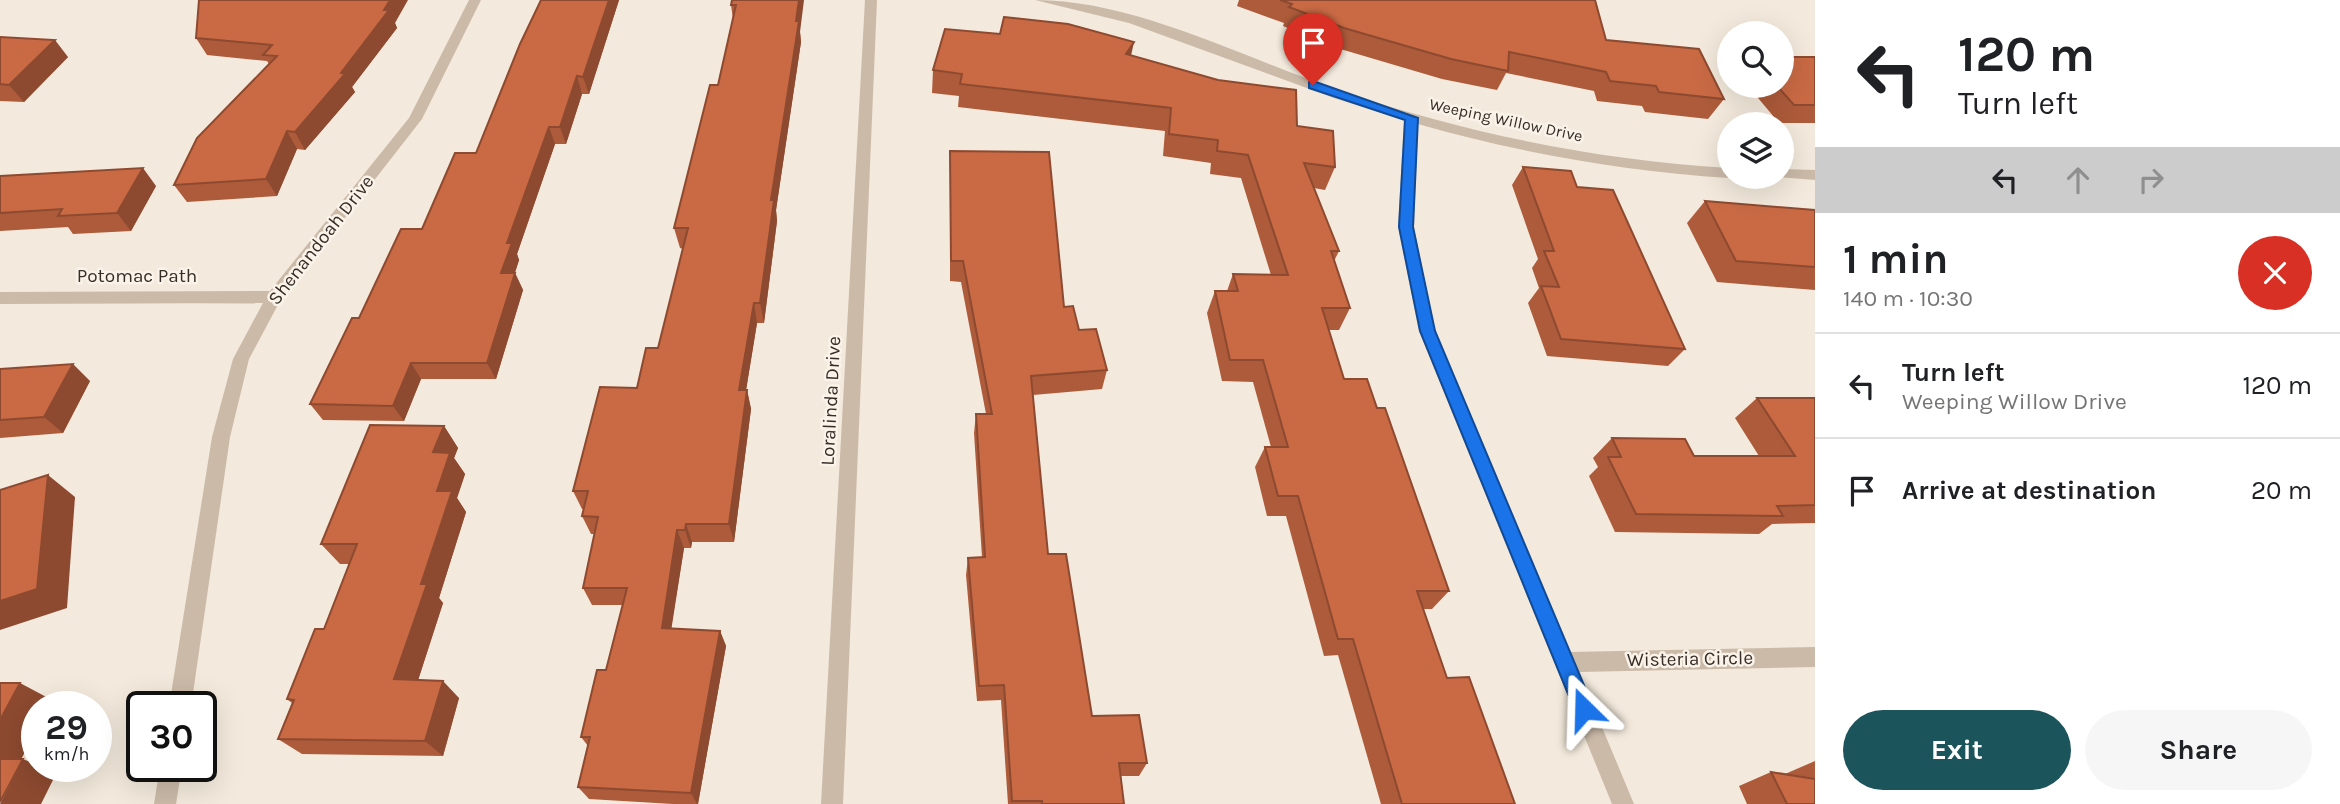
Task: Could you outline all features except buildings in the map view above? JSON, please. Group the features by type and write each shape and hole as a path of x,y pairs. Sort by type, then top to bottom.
{"street":[{"name":"Shenandoah Drive","path":"182,691 221,437 241,359 274,297 415,119 475,0"},
{"name":"Loralinda Drive","path":"832,804 871,0"},
{"name":"Weeping Willow Drive","path":"1041,0 1101,12 1165,31 1325,90 1411,118 1510,142 1608,160 1717,172"},
{"path":"1411,118 1406,227 1427,331 1623,804"},
{"path":"1794,174 1815,175"},
{"name":"Potomac Path","path":"0,298 274,297"},
{"name":"Wisteria Circle","path":"1565,662 1815,657"},
{"path":"165,804 168,782"}],"route":[{"path":"1313,85 1411,118 1406,227 1427,331 1584,709"}]}
